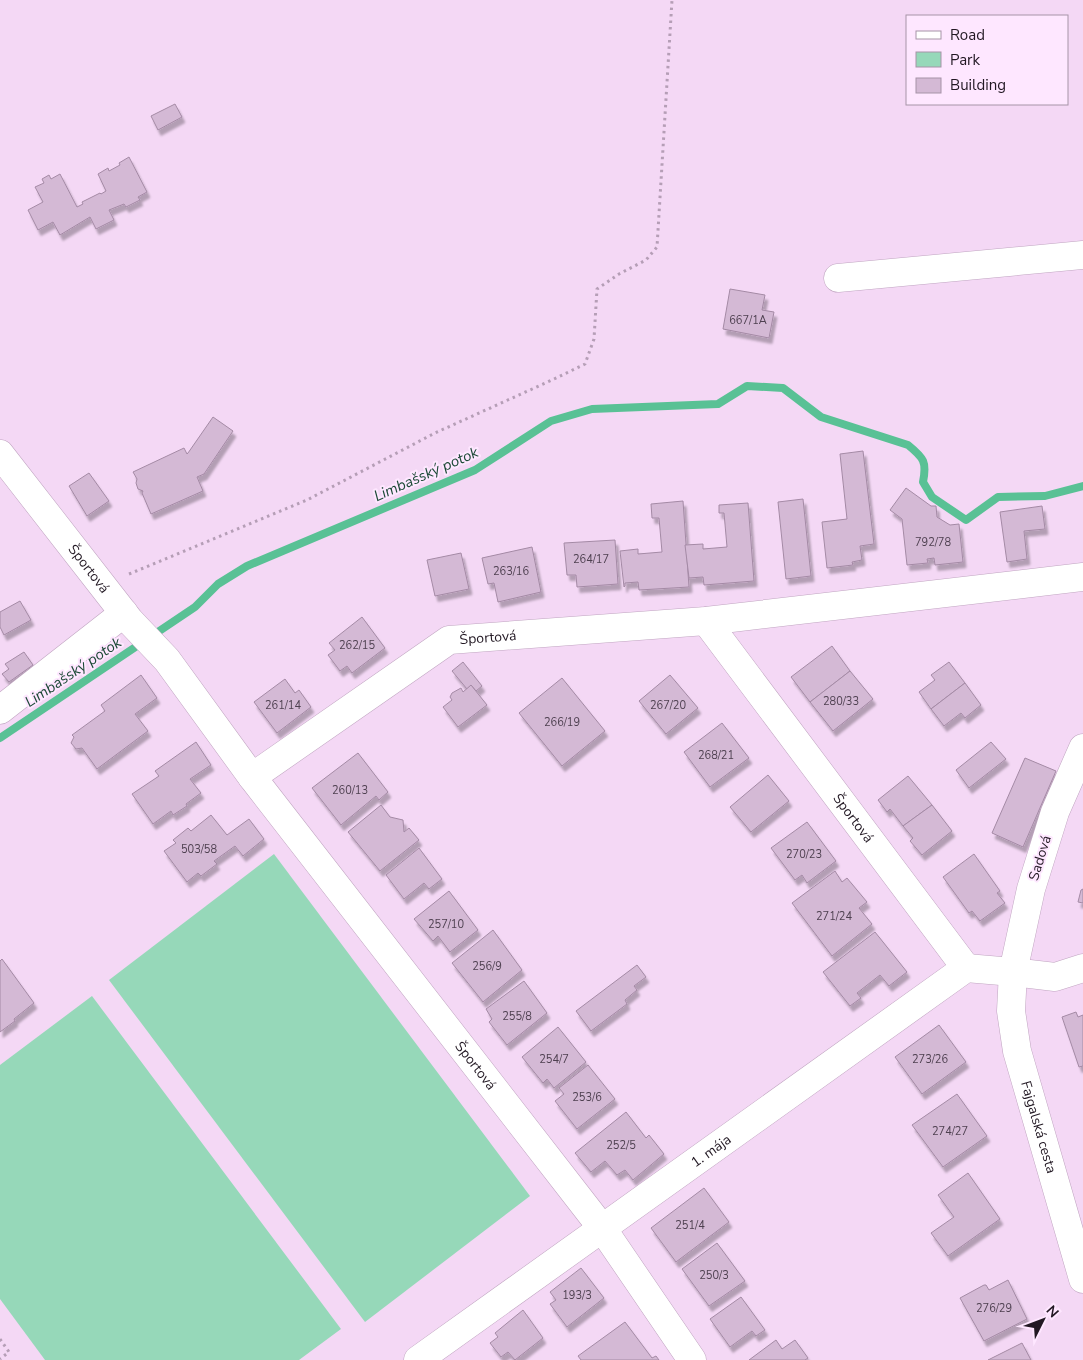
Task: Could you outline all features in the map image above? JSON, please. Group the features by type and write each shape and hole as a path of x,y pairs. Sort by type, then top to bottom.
{"street":[{"path":"838,278 1083,255"},
{"name":"Športová","path":"0,454 127,617 168,660 252,776 602,1228 692,1360"},
{"name":"Športová","path":"252,776 449,640 706,621 1083,577"},
{"path":"0,710 127,617"},
{"name":"Športová","path":"706,621 966,968"},
{"name":"Sadová","path":"1013,972 1031,889 1055,812 1083,748"},
{"path":"966,968 1055,977 1083,968"},
{"name":"1. mája","path":"418,1360 966,968"},
{"name":"Fajgalská cesta","path":"1013,972 1011,1011 1017,1051 1083,1279"}],"path":[{"path":"103,586 307,500 434,433 584,364 594,339 597,289 619,274 646,260 657,247 672,0"},
{"path":"0,1339 9,1352 0,1359"}],"green space":[{"path":"274,854 530,1196 365,1322 109,980"},
{"path":"92,996 341,1329 299,1360 45,1360 0,1299 0,1065"}],"building":[{"path":"175,104 182,117 158,130 151,116"},
{"path":"129,157 147,192 138,197 140,200 126,207 124,204 109,210 114,220 96,229 90,217 60,235 53,222 38,230 28,210 43,202 35,187 44,183 42,179 49,175 51,179 60,174 77,207 83,204 82,202 106,191 98,174 108,168 109,171 120,165 119,163"},
{"path":"730,289 765,295 762,310 774,312 769,338 723,329"},
{"path":"213,417 233,431 204,474 197,477 203,491 151,514 142,493 143,491 138,489 137,479 133,472 184,448 187,454"},
{"path":"863,451 874,544 860,546 862,560 852,562 853,565 827,568 822,522 847,519 840,454"},
{"path":"89,473 109,501 87,516 69,486"},
{"path":"906,488 931,506 936,506 937,517 950,525 959,524 963,562 935,565 934,558 927,559 928,563 907,565 902,519 890,510"},
{"path":"803,499 811,576 786,579 778,502"},
{"path":"683,501 689,587 639,590 638,582 625,583 624,587 620,551 638,549 638,554 662,552 659,518 652,518 651,504"},
{"path":"748,503 754,581 704,585 703,577 689,578 685,545 703,544 703,549 727,547 724,513 719,513 719,505"},
{"path":"1042,506 1045,529 1024,531 1027,559 1007,562 1000,512"},
{"path":"615,540 618,584 577,587 576,575 567,575 564,543"},
{"path":"532,547 541,592 498,602 494,583 488,584 482,558"},
{"path":"461,553 469,589 435,596 427,560"},
{"path":"20,601 31,620 4,635 0,627 0,612"},
{"path":"362,617 385,648 352,673 347,666 340,671 328,655 335,650 329,643"},
{"path":"832,646 850,671 810,702 791,677"},
{"path":"24,652 33,665 9,682 2,674 9,669 5,664"},
{"path":"463,662 482,686 476,691 471,685 467,689 452,671"},
{"path":"949,662 965,683 931,709 919,692 935,680 931,675"},
{"path":"850,671 873,699 833,731 810,702"},
{"path":"141,675 157,698 135,714 148,731 97,769 82,748 76,749 71,743 74,737 72,735 105,711 101,705"},
{"path":"670,675 698,708 666,734 639,701"},
{"path":"562,678 605,731 562,766 519,713"},
{"path":"285,679 295,693 299,690 311,707 277,733 254,702"},
{"path":"965,683 981,705 965,718 961,713 944,726 931,709"},
{"path":"471,685 487,705 458,727 443,707 452,700 450,697 452,693 461,688 463,692"},
{"path":"722,723 749,758 710,787 684,752"},
{"path":"196,742 211,765 190,779 201,793 186,804 187,806 173,815 171,811 153,824 132,794 159,776 155,771"},
{"path":"991,742 1006,759 969,788 956,770"},
{"path":"358,753 388,792 379,800 376,796 341,825 312,788"},
{"path":"1025,758 1056,771 1023,847 992,833"},
{"path":"768,775 789,801 751,832 730,807"},
{"path":"908,776 932,805 903,826 890,809 887,812 878,800"},
{"path":"381,805 390,817 403,820 404,832 409,828 419,840 380,871 348,832"},
{"path":"932,805 952,831 922,855 910,841 913,838 903,826"},
{"path":"211,815 227,835 249,819 264,839 243,856 235,846 214,861 217,864 201,876 198,873 187,882 164,851 176,843 173,840 188,828 191,831"},
{"path":"807,822 836,861 807,883 802,875 795,880 771,848"},
{"path":"419,848 442,879 429,889 424,883 404,899 386,875"},
{"path":"974,854 1000,891 997,893 1005,903 980,921 972,911 969,913 943,877"},
{"path":"835,871 842,882 847,878 867,902 859,908 872,924 832,956 792,903"},
{"path":"1083,889 1083,903 1078,902 1081,890"},
{"path":"449,891 478,930 450,952 438,936 433,941 414,919"},
{"path":"493,930 522,970 483,1002 452,963"},
{"path":"875,932 907,972 889,986 880,975 857,993 861,998 850,1006 823,972"},
{"path":"2,959 34,1003 0,1032 0,961"},
{"path":"637,965 646,977 634,986 637,990 625,1000 627,1004 591,1031 576,1011"},
{"path":"524,981 547,1013 507,1045 489,1022 492,1019 486,1009"},
{"path":"1076,1012 1078,1017 1083,1015 1083,1066 1079,1067 1062,1017"},
{"path":"939,1025 966,1062 922,1094 895,1057"},
{"path":"558,1027 586,1062 554,1088 547,1079 543,1083 522,1057"},
{"path":"588,1065 615,1099 577,1129 555,1101 564,1094 559,1088"},
{"path":"957,1094 987,1136 943,1167 912,1125"},
{"path":"626,1112 646,1138 649,1135 664,1154 633,1180 625,1170 617,1175 605,1161 591,1172 575,1153"},
{"path":"968,1173 1000,1219 948,1256 931,1233 954,1217 938,1195"},
{"path":"704,1188 729,1222 676,1262 651,1228"},
{"path":"717,1243 745,1281 709,1306 682,1269"},
{"path":"581,1268 604,1298 567,1327 550,1304 556,1300 550,1292"},
{"path":"1008,1280 1027,1319 984,1341 960,1298 984,1285 989,1290"},
{"path":"741,1297 765,1330 756,1336 752,1331 730,1347 710,1319"},
{"path":"523,1310 543,1338 515,1360 508,1352 501,1357 490,1343 498,1337 495,1333"},
{"path":"625,1322 652,1358 656,1356 659,1360 581,1360 578,1356"},
{"path":"776,1340 782,1349 795,1340 808,1358 805,1360 749,1360"},
{"path":"1022,1343 1031,1360 988,1360"}],"waterway":[{"name":"Limbašský potok","path":"0,738 195,607 218,584 247,566 475,470 551,421 592,409 718,404 747,386 783,388 821,417 908,445 918,453 923,461 925,470 923,482 932,497 966,520 998,497 1045,496 1083,486"}]}
